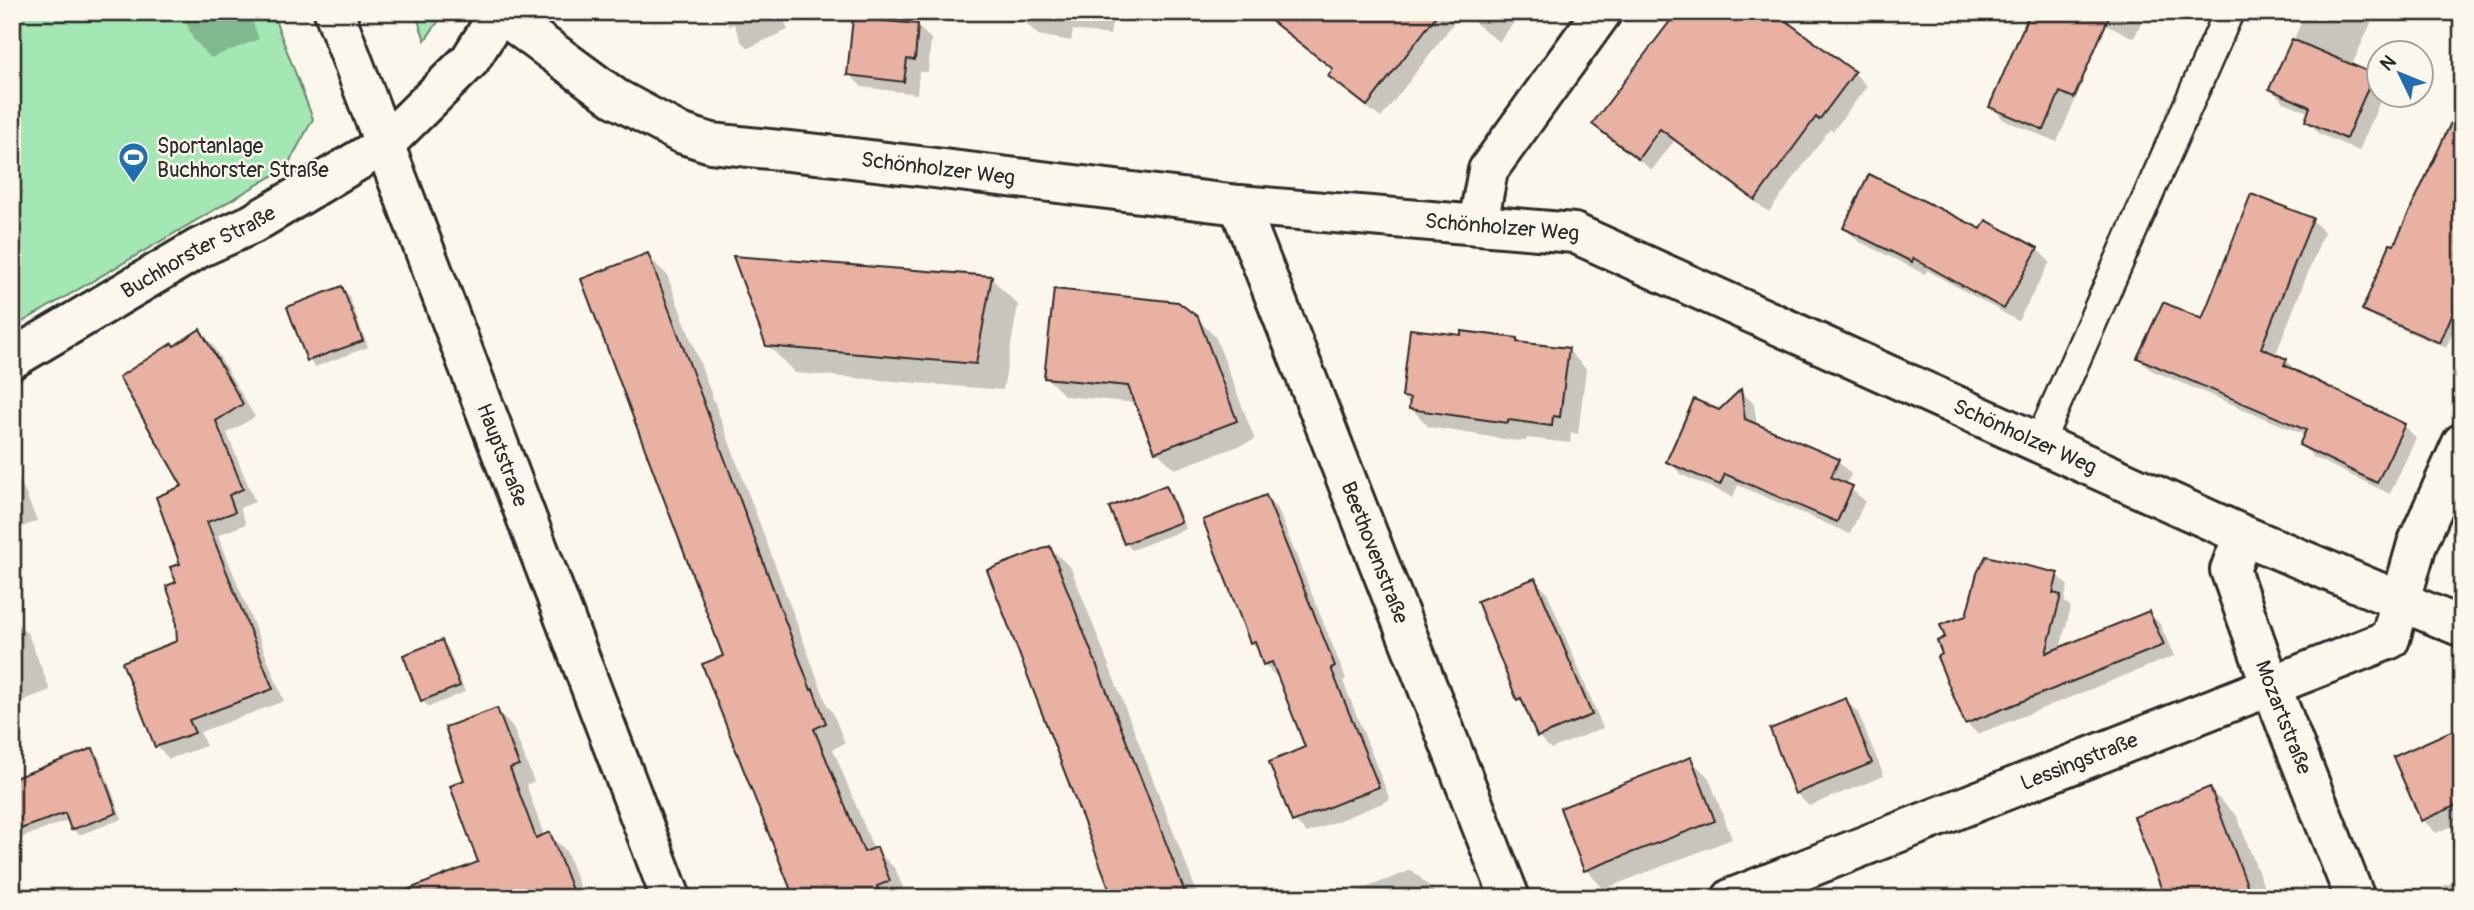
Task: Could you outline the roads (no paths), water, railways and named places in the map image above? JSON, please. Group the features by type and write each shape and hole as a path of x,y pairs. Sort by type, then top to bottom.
{"street":[{"name":"Hauptstraße","path":"334,12 671,898"},
{"name":"Buchhorster Straße","path":"12,359 199,248 252,224 384,145 470,60 500,12"},
{"name":"Schönholzer Weg","path":"500,12 615,98 680,133 711,144 836,156 1239,205 1574,233 2243,535 2462,627"},
{"path":"1478,224 1488,170 1602,12"},
{"name":"Beethovenstraße","path":"1239,205 1510,898"},
{"path":"2402,602 2417,544 2462,443"},
{"name":"Mozartstraße","path":"2243,535 2230,570 2355,898"},
{"name":"Lessingstraße","path":"1732,898 2390,639 2402,602"}],"lane":[{"path":"2039,443 2229,12"}],"place":[{"name":"Sportanlage Buchhorster Straße","path":"134,185"}]}
